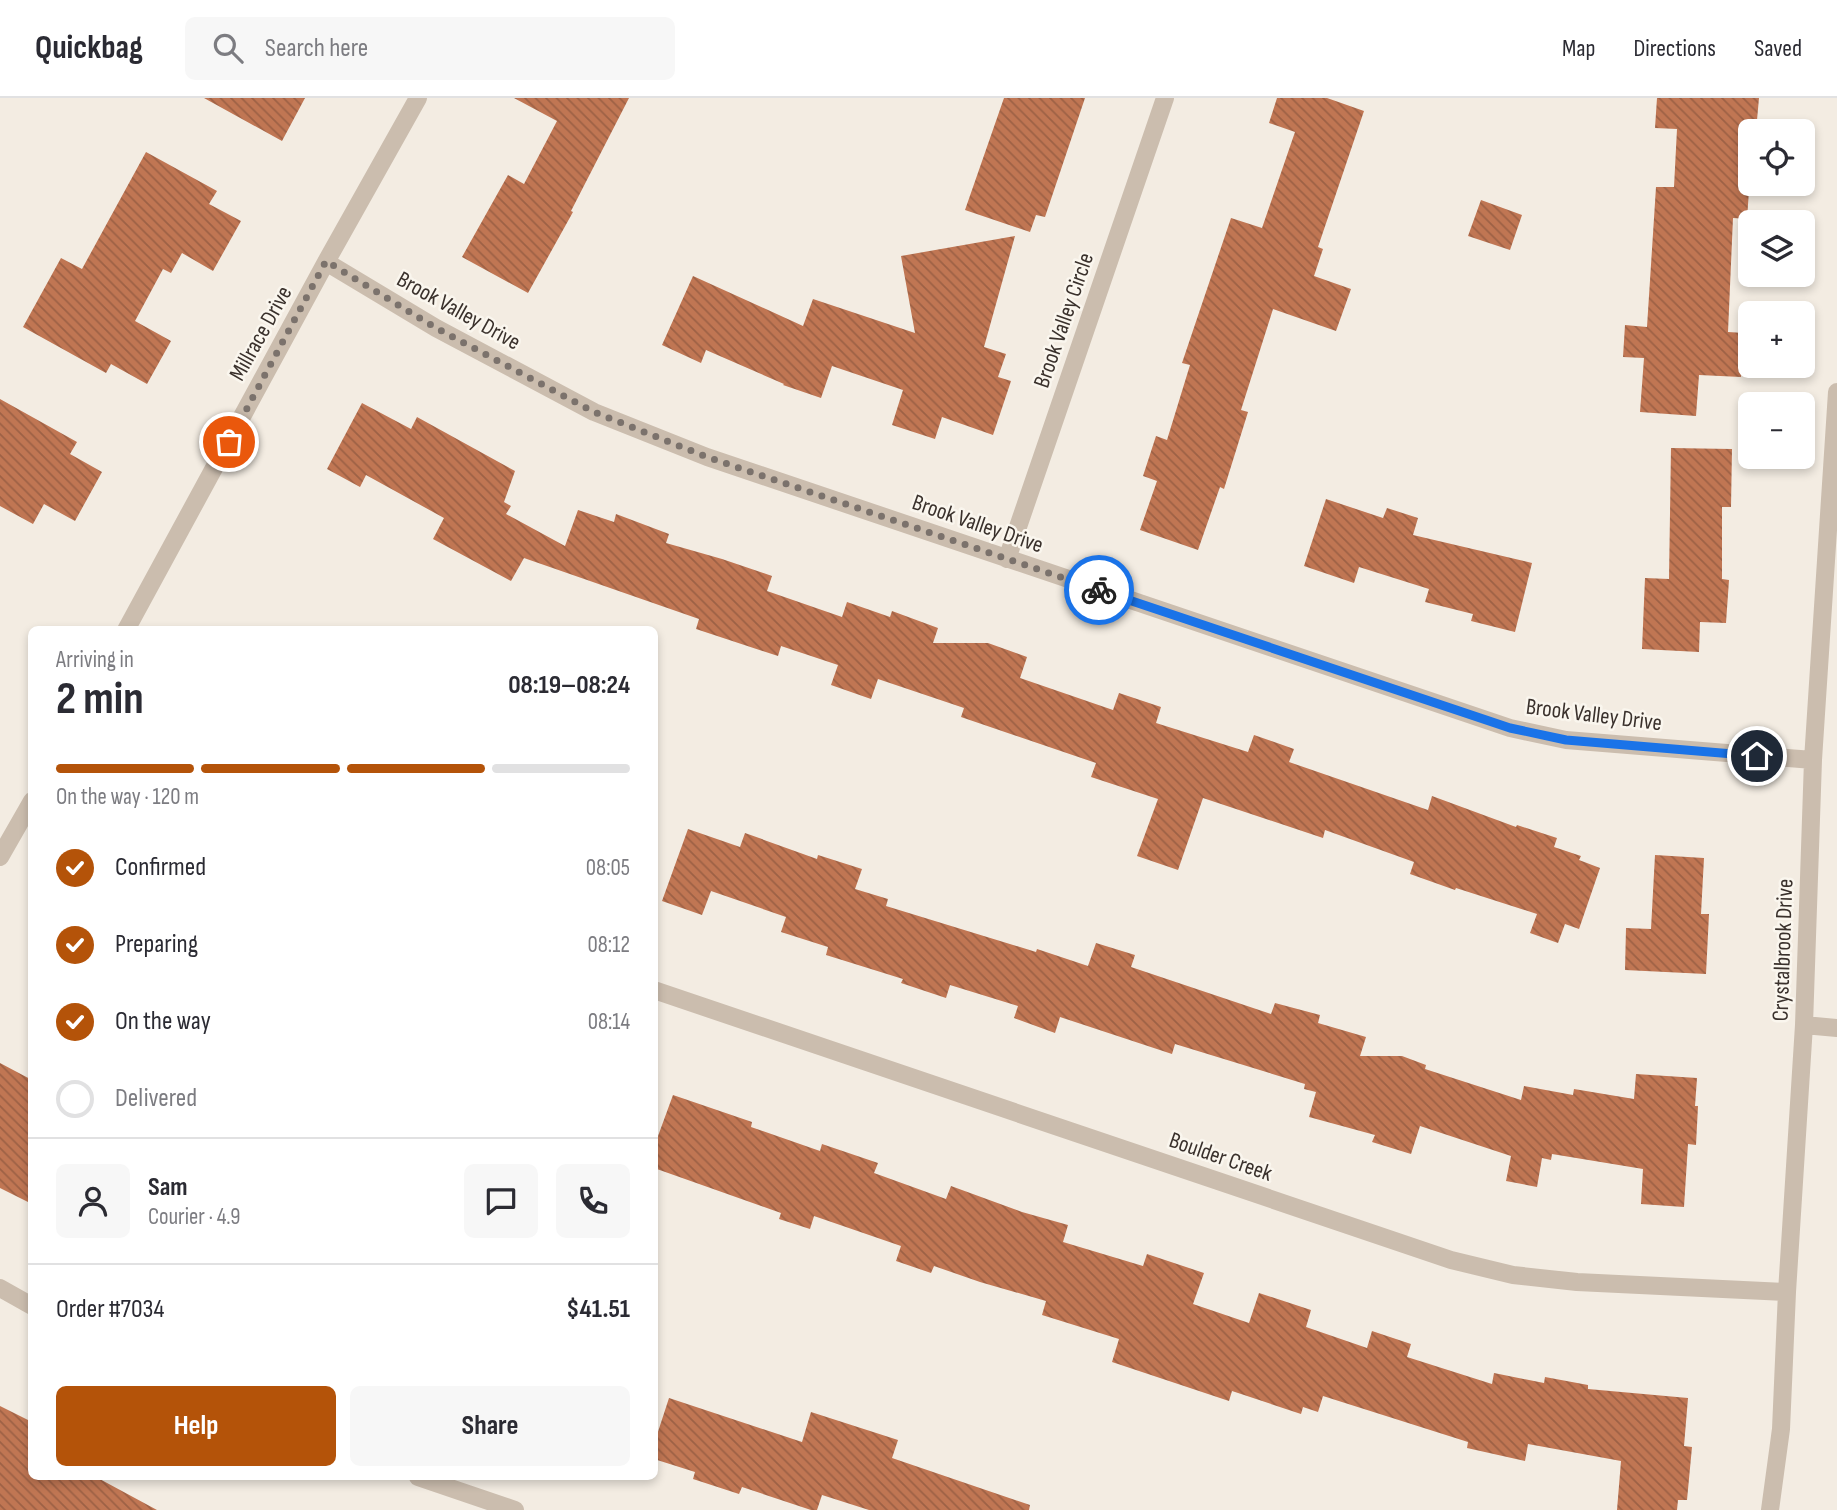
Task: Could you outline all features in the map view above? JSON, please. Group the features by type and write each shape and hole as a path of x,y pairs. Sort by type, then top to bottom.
{"street":[{"name":"Millrace Drive","path":"128,626 326,261 418,98"},
{"name":"Brook Valley Circle","path":"1007,559 1165,98"},
{"name":"Brook Valley Drive","path":"326,261 436,328 594,412 707,457 1510,728 1566,740 1813,760"},
{"name":"Crystalbrook Drive","path":"1770,1510 1781,1429 1804,1025 1813,760 1837,392"},
{"path":"0,857 28,808"},
{"name":"Boulder Creek","path":"658,991 1451,1260 1513,1275 1577,1282 1787,1292"},
{"path":"1804,1025 1837,1028"},
{"path":"0,1289 28,1304"},
{"path":"427,1480 515,1510"}],"building":[{"path":"204,98 305,98 282,141"},
{"path":"514,98 629,98 571,211 573,212 528,293 462,257 508,175 524,184 557,121"},
{"path":"1004,98 1085,98 1045,217 1036,215 1030,232 965,210"},
{"path":"1277,98 1327,98 1364,111 1318,247 1323,249 1314,276 1351,289 1336,331 1273,309 1241,410 1248,412 1224,489 1220,487 1198,550 1140,530 1157,481 1143,476 1156,436 1167,440 1190,365 1182,363 1231,218 1262,228 1295,132 1269,123"},
{"path":"1657,98 1759,98 1757,119 1738,119 1738,196 1749,196 1748,210 1738,210 1738,218 1733,218 1728,332 1738,333 1738,377 1699,375 1696,416 1640,412 1644,358 1623,357 1625,325 1647,327 1656,187 1674,187 1677,129 1655,128"},
{"path":"146,152 217,191 209,204 241,221 213,271 182,253 171,273 163,269 135,321 171,341 147,384 111,364 106,373 23,327 61,258 82,269"},
{"path":"1481,200 1522,215 1510,250 1468,236"},
{"path":"1015,236 984,347 1006,354 998,377 1011,381 993,435 942,417 935,439 892,425 903,390 832,366 821,398 783,385 706,350 701,363 662,345 693,276 803,326 813,299 915,333 901,256"},
{"path":"0,399 77,442 70,454 102,472 75,521 44,504 33,524 0,506"},
{"path":"362,403 411,429 417,417 515,471 504,502 511,506 506,514 565,546 578,510 614,522 616,514 669,534 666,543 772,576 767,591 842,617 847,602 890,617 892,611 938,628 933,643 988,643 1027,657 1020,678 1113,710 1119,693 1161,707 1156,723 1248,752 1254,735 1294,749 1289,762 1428,810 1432,796 1516,827 1517,825 1557,838 1554,847 1581,856 1579,860 1600,868 1579,929 1565,924 1558,943 1530,933 1537,914 1410,874 1414,862 1325,830 1323,838 1203,798 1178,870 1137,856 1158,799 1091,777 1096,763 961,717 964,708 878,679 871,699 831,685 838,665 781,646 778,656 696,629 699,619 524,558 511,581 433,539 444,518 366,475 360,487 327,469"},
{"path":"1671,448 1732,449 1731,507 1722,507 1722,579 1729,580 1726,623 1700,622 1699,652 1642,649 1645,578 1669,579"},
{"path":"1326,499 1383,518 1387,508 1418,518 1413,535 1532,563 1515,632 1471,621 1473,614 1425,602 1429,589 1359,567 1354,583 1304,566"},
{"path":"688,829 740,847 745,833 817,859 818,855 862,869 855,889 888,899 886,906 1036,952 1037,949 1088,966 1096,943 1135,955 1131,967 1271,1014 1275,1003 1320,1015 1318,1023 1366,1037 1360,1056 1402,1056 1426,1065 1425,1069 1521,1100 1524,1086 1573,1095 1574,1089 1634,1099 1636,1074 1697,1078 1696,1145 1688,1144 1684,1207 1641,1204 1643,1169 1552,1154 1551,1160 1542,1158 1537,1187 1506,1181 1511,1156 1420,1126 1411,1154 1372,1142 1375,1135 1309,1117 1316,1092 1304,1089 1305,1084 1175,1044 1172,1054 1060,1017 1055,1033 1014,1018 1018,1006 950,985 946,998 901,983 903,979 826,955 828,947 781,932 786,917 711,891 702,915 662,901"},
{"path":"1655,855 1704,858 1701,914 1709,914 1706,974 1625,970 1626,928 1651,929"},
{"path":"0,1063 28,1078 28,1202 0,1188"},
{"path":"673,1095 752,1122 751,1127 820,1151 822,1144 878,1163 874,1173 946,1199 951,1186 1022,1212 1068,1225 1063,1242 1143,1266 1147,1254 1204,1273 1193,1304 1249,1323 1259,1293 1311,1310 1306,1327 1367,1348 1372,1331 1411,1344 1407,1357 1492,1384 1494,1373 1544,1383 1545,1377 1588,1385 1588,1389 1688,1398 1684,1446 1692,1447 1687,1500 1678,1500 1677,1510 1617,1510 1621,1461 1528,1444 1525,1461 1467,1448 1468,1442 1323,1396 1318,1412 1303,1407 1301,1414 1232,1391 1229,1401 1112,1362 1119,1339 1042,1315 1046,1301 934,1266 931,1273 896,1261 901,1246 814,1216 810,1229 779,1219 781,1213 658,1169 658,1136"},
{"path":"669,1398 802,1442 811,1412 898,1440 892,1458 1030,1505 1029,1510 869,1510 822,1495 817,1510 811,1510 742,1487 739,1494 693,1479 695,1472 658,1460 658,1432"},
{"path":"0,1406 28,1420 28,1480 102,1480 157,1510 0,1510"}],"way so far":[{"path":"229,442 326,261 436,328 594,412 707,457 1099,590"}],"route":[{"path":"1099,590 1510,728 1566,740 1757,756"}]}
